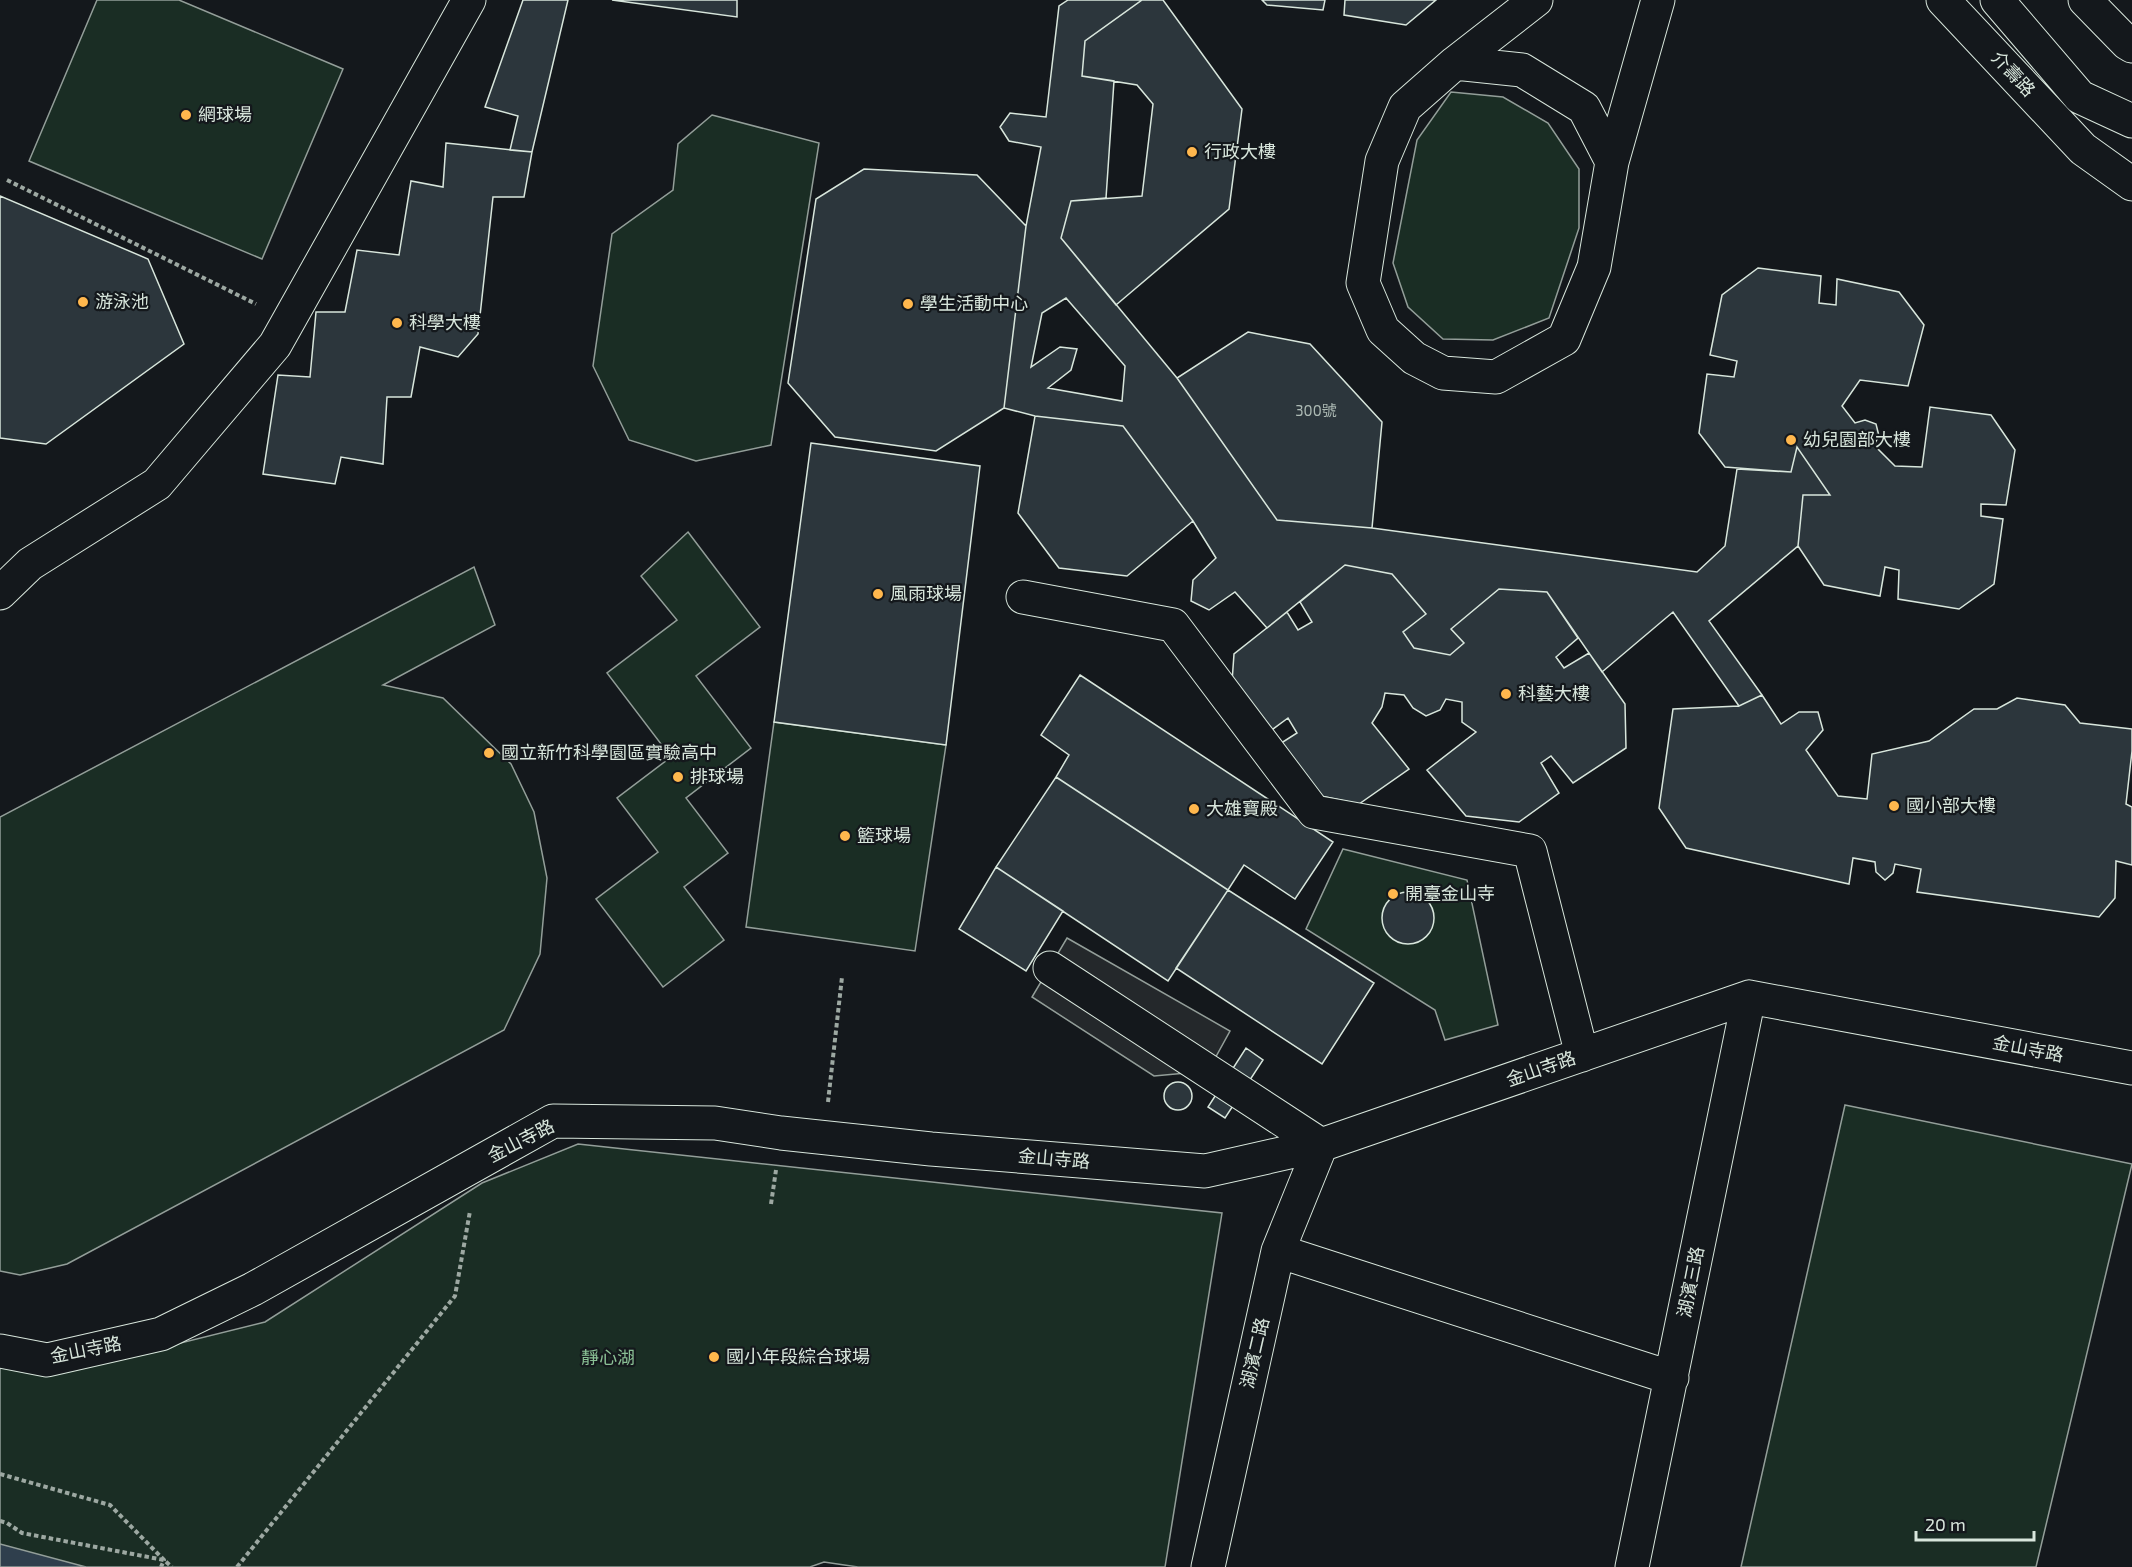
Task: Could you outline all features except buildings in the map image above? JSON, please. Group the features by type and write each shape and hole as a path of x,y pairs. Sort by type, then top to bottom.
{"street":[{"path":"0,593 30,564 157,484 275,345 469,0"},
{"path":"1536,0 1455,63 1405,107 1382,161 1363,283 1383,330 1414,358 1443,373 1496,377 1564,339 1594,267 1612,162 1658,0"},
{"name":"介壽路","path":"1942,0 2083,149 2132,184"},
{"name":"介壽路","path":"1997,0 2080,97 2132,121"},
{"path":"2085,0 2127,44 2132,46"},
{"path":"1455,63 1522,70 1584,108 1612,162"},
{"name":"介壽路","path":"2083,149 2132,168"},
{"path":"1023,597 1173,624 1314,812 1530,851 1562,984 1582,1055"},
{"path":"1050,968 1321,1145"},
{"name":"金山寺路","path":"0,1351 47,1360 161,1334 253,1289 553,1121 715,1123 781,1133 931,1149 1205,1171 1321,1145 1749,997 2132,1068"},
{"name":"湖濱三路","path":"1632,1567 1749,997"},
{"name":"湖濱二路","path":"1208,1567 1278,1251 1321,1145"},
{"path":"1278,1251 1672,1378"}],"path":[{"path":"7,180 289,320"},
{"path":"829,1093 842,977"},
{"path":"237,1567 455,1296 478,1163"},
{"path":"0,1474 110,1505 172,1567"},
{"path":"0,1521 22,1533 164,1560"},
{"path":"161,1567 164,1560"}],"green space":[{"name":"網球場","path":"97,0 179,0 343,69 262,259 29,161"},
{"path":"1451,92 1503,97 1548,123 1579,169 1579,228 1549,318 1493,340 1443,339 1408,307 1393,263 1417,140"},
{"path":"712,115 819,143 771,445 696,461 629,440 593,366 612,234 673,190 678,144"},
{"name":"排球場","path":"688,532 760,627 696,676 751,748 686,798 728,853 684,887 724,940 663,987 596,899 658,852 617,798 671,757 607,673 677,620 641,576"},
{"path":"474,567 495,625 383,685 443,698 511,764 534,812 547,878 540,954 504,1030 67,1264 20,1275 0,1271 0,817"},
{"name":"籃球場","path":"774,722 946,745 915,951 746,927"},
{"path":"1343,849 1467,880 1498,1025 1445,1040 1435,1010 1306,929"},
{"path":"1845,1105 2132,1164 2036,1567 1741,1567"},
{"name":"靜心湖","path":"578,1144 1222,1213 1165,1567 858,1567 824,1562 810,1567 0,1567 0,1354 76,1369 265,1322 482,1183"}],"shaded area":[{"path":"1067,938 1230,1031 1208,1071 1154,1076 1032,997"}],"water":[{"path":"0,1544 86,1567 0,1567"}],"place":[{"name":"網球場","path":"186,115"},
{"name":"行政大樓","path":"1192,152"},
{"name":"游泳池","path":"83,302"},
{"name":"學生活動中心","path":"908,304"},
{"name":"科學大樓","path":"397,323"},
{"name":"幼兒園部大樓","path":"1791,440"},
{"name":"風雨球場","path":"878,594"},
{"name":"科藝大樓","path":"1506,694"},
{"name":"國立新竹科學園區實驗高中","path":"489,753"},
{"name":"排球場","path":"678,777"},
{"name":"國小部大樓","path":"1894,806"},
{"name":"大雄寶殿","path":"1194,809"},
{"name":"籃球場","path":"845,836"},
{"name":"開臺金山寺","path":"1393,894"},
{"name":"國小年段綜合球場","path":"714,1357"}]}
